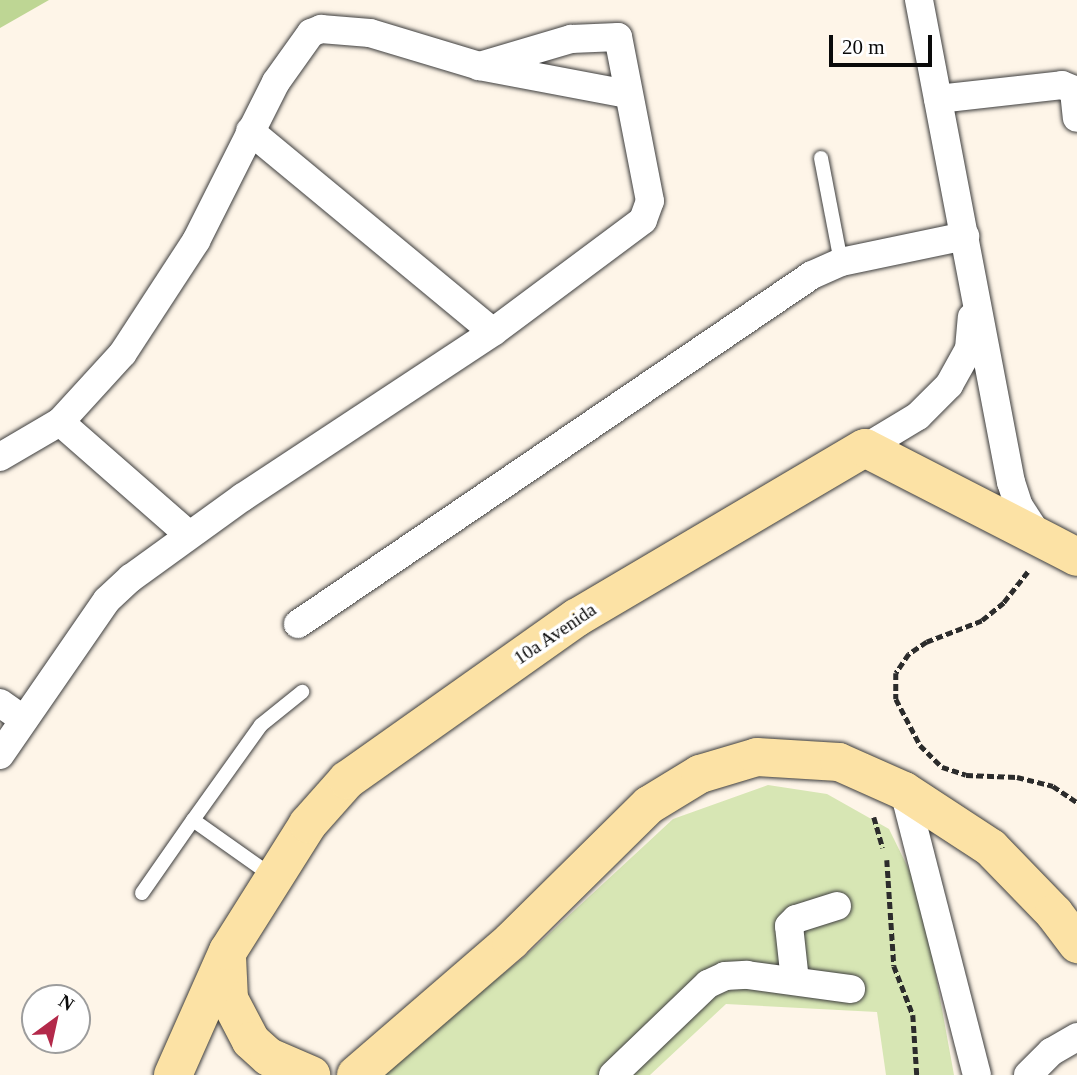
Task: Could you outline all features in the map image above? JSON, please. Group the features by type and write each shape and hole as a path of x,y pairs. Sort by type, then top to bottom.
{"street":[{"path":"919,0 1011,482 1019,506 1055,546"},
{"path":"0,457 60,422 123,353 196,242 250,131 301,41 321,29 370,33 479,65 626,94"},
{"path":"0,755 107,600 189,535 493,332 643,220 649,210 626,94 621,41 614,34 571,39 479,65"},
{"path":"938,99 1062,85 1076,100"},
{"path":"250,131 493,332"},
{"path":"298,624 782,295 841,262 965,236"},
{"path":"865,448 918,416 949,385 969,349 975,286"},
{"path":"60,422 189,535"},
{"path":"865,448 1055,546"},
{"name":"10a Avenida","path":"173,1075 228,951 308,824 347,780 576,618 865,448"},
{"path":"0,703 24,720"},
{"path":"353,1074 511,941 649,805 673,788 728,764 757,757 811,757 865,770 904,792 991,848 1054,913 1077,944"},
{"path":"904,792 977,1075"},
{"path":"795,981 789,926 796,919 837,906"},
{"path":"228,951 225,975 237,1021 269,1057 311,1075"},
{"path":"613,1075 708,984 724,976 747,975 851,989"},
{"path":"1028,1075 1051,1052 1077,1037"}],"lane":[{"path":"821,158 841,262"},
{"path":"142,893 261,725 302,692"},
{"path":"193,820 273,877"}],"path":[{"path":"1055,546 1004,603 982,621 927,642 909,654 896,673 896,699 920,745 942,767 965,775 1017,777 1053,786 1077,802"},
{"path":"865,770 886,856 894,966 913,1014 917,1075"}],"green space":[{"path":"0,0 49,0 0,28"},
{"path":"768,785 827,794 889,829 921,894 954,1075 886,1075 877,1012 726,1004 650,1075 376,1075 524,957 673,819"}]}
